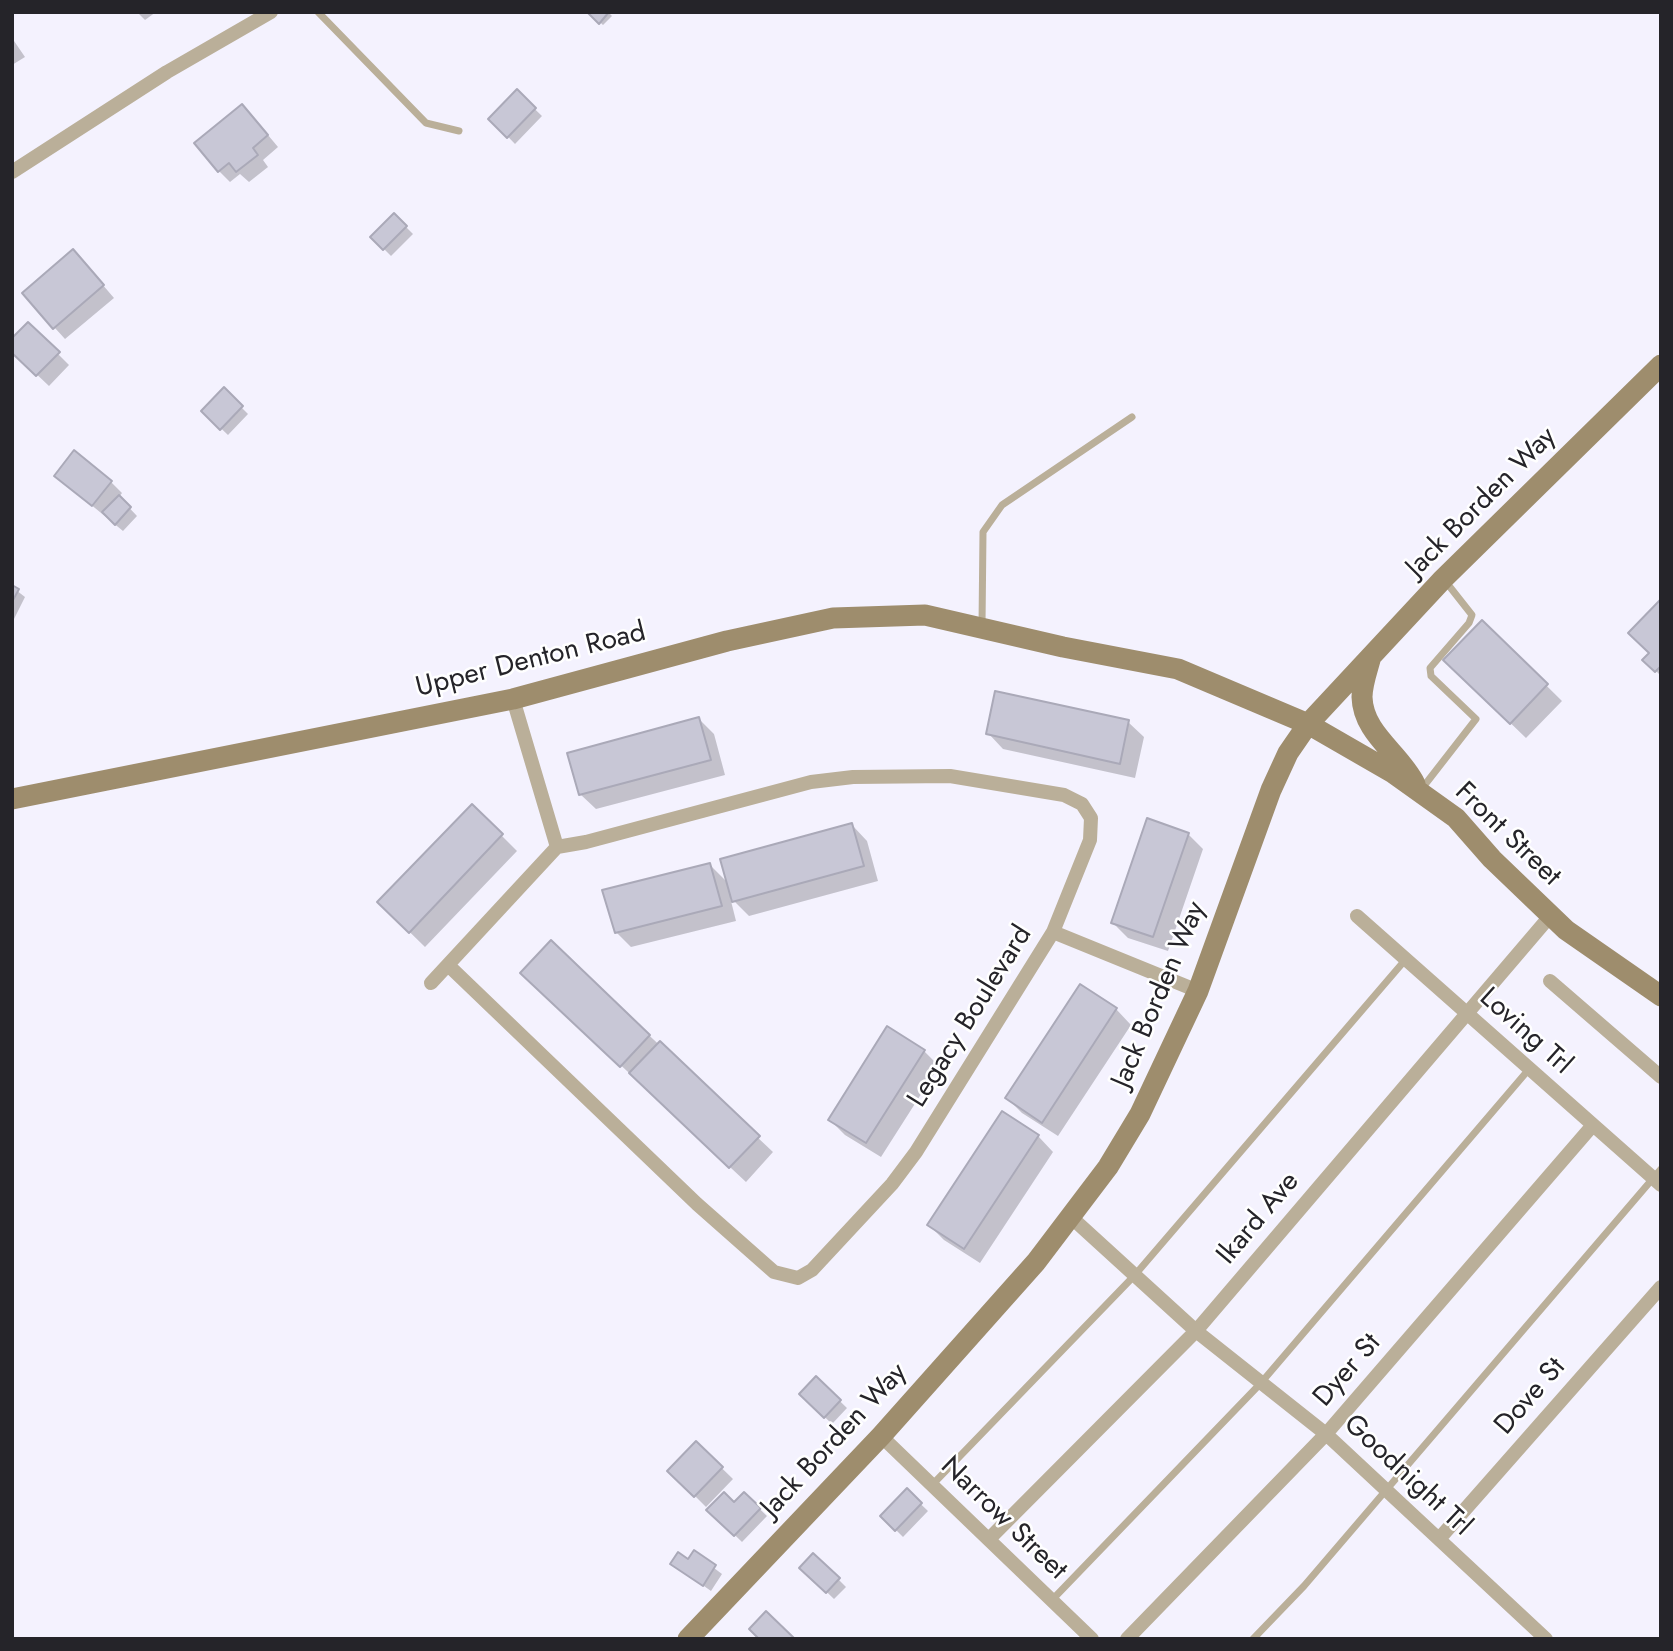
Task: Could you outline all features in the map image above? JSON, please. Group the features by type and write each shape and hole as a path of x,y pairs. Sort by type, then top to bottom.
{"street":[{"path":"12,172 167,72 271,12"},
{"name":"Jack Borden Way","path":"688,1639 881,1436 1072,1218 1108,1167 1140,1114 1198,990 1271,790 1288,753 1308,724 1443,579 1661,365"},
{"name":"Upper Denton Road","path":"12,799 513,699 727,641 833,618 925,615 1063,647"},
{"name":"Front Street","path":"1063,647 1178,669 1308,724 1393,773 1456,818 1492,859 1576,938 1661,996"},
{"path":"1370,657 1362,696 1366,720 1406,766 1419,792"},
{"path":"431,983 557,847 513,699"},
{"name":"Legacy Boulevard","path":"448,965 716,1221 774,1272 798,1278 812,1270 892,1184 916,1152 1053,932 1090,841 1091,818 1082,804 1064,795 981,780 950,776 853,777 811,782 586,842 557,847"},
{"name":"Ikard Ave","path":"989,1539 1196,1331 1550,915"},
{"name":"Loving Trl","path":"1357,916 1593,1125 1658,1177"},
{"path":"1053,932 1198,990"},
{"path":"1550,981 1661,1077"},
{"name":"Dyer St","path":"1127,1639 1326,1434 1593,1125"},
{"name":"Goodnight Trl","path":"1072,1218 1196,1331 1326,1434 1546,1639"},
{"name":"Dove St","path":"1439,1539 1661,1287"},
{"name":"Narrow Street","path":"881,1436 1092,1639"}],"lane":[{"path":"318,12 426,123 459,131"},
{"path":"982,630 983,531 990,520 1002,505 1132,417"},
{"path":"1419,792 1476,719 1432,676 1430,668 1472,615 1443,579"},
{"path":"932,1485 1134,1276 1406,959"},
{"path":"1052,1600 1260,1384 1530,1068"},
{"path":"1252,1639 1304,1586 1658,1177"}],"building":[{"path":"587,12 609,12 599,24"},
{"path":"517,89 536,108 507,138 488,119"},
{"path":"242,104 268,135 253,148 258,155 236,172 229,163 218,172 194,143"},
{"path":"394,213 407,226 383,250 370,237"},
{"path":"73,249 104,285 53,329 22,293"},
{"path":"28,322 60,352 36,376 12,353 12,338"},
{"path":"224,387 243,406 220,430 201,411"},
{"path":"74,450 112,481 92,506 54,476"},
{"path":"119,495 131,507 115,525 102,512"},
{"path":"12,585 19,589 12,602"},
{"path":"1661,599 1661,666 1655,672 1642,660 1649,653 1628,633"},
{"path":"1482,620 1548,684 1510,724 1443,660"},
{"path":"995,691 1129,720 1120,764 986,734"},
{"path":"699,717 711,760 579,795 567,753"},
{"path":"472,804 503,834 409,933 377,902"},
{"path":"1147,818 1189,833 1153,937 1111,923"},
{"path":"852,823 864,866 732,902 720,859"},
{"path":"710,863 722,906 615,933 602,890"},
{"path":"551,940 650,1035 620,1067 520,973"},
{"path":"1080,984 1117,1008 1042,1123 1005,1098"},
{"path":"887,1026 925,1050 866,1143 828,1120"},
{"path":"660,1041 760,1136 729,1168 629,1073"},
{"path":"1002,1111 1039,1135 964,1249 927,1225"},
{"path":"816,1376 841,1400 824,1418 799,1394"},
{"path":"696,1441 723,1467 694,1497 667,1471"},
{"path":"907,1488 922,1503 895,1531 880,1516"},
{"path":"724,1492 734,1502 744,1492 761,1508 734,1536 706,1510"},
{"path":"694,1550 716,1565 703,1586 670,1564 678,1552 688,1559"},
{"path":"813,1553 840,1578 826,1593 799,1568"},
{"path":"766,1611 795,1639 759,1639 749,1629"}]}
